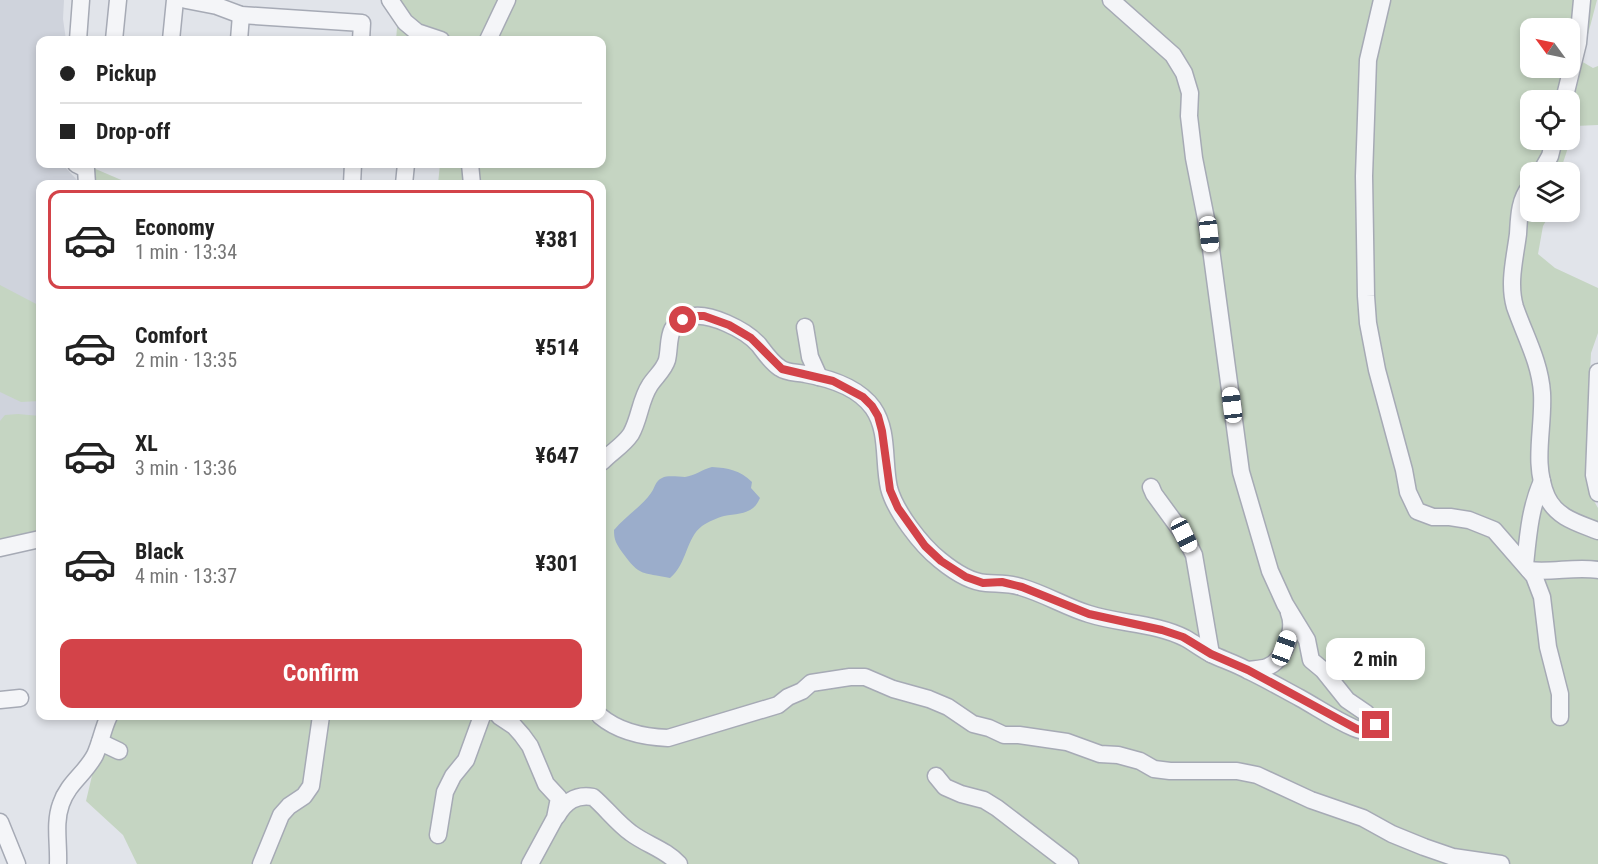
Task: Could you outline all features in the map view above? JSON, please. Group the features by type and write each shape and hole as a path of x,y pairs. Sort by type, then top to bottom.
{"street":[{"path":"78,36 81,0"},
{"path":"114,36 118,0"},
{"path":"171,36 175,0"},
{"path":"186,0 218,3 240,15 362,23 361,36"},
{"path":"390,0 405,22 417,32 429,36"},
{"path":"490,36 507,0"},
{"path":"606,459 622,446 630,435 649,387 667,360 671,332 676,325 690,316 704,316 729,325 751,338 782,369 846,386 872,406 878,416 882,431 890,490 898,508 925,546 941,561 966,577 983,583 1002,582 1022,587 1089,614 1162,630 1183,637 1211,654 1248,670 1357,729 1372,732 1375,728 1372,718 1358,705 1347,700 1323,670 1311,660 1307,640 1270,572 1241,472 1209,234 1193,148 1189,116 1190,93 1184,73 1173,55 1111,0"},
{"path":"1382,0 1368,60 1364,236 1368,323 1387,414 1404,470 1408,492 1417,511 1432,518 1450,517 1469,520 1494,530 1534,576 1542,597 1548,647 1560,694 1560,717"},
{"path":"1566,90 1578,43 1582,0"},
{"path":"239,36 240,15"},
{"path":"1520,210 1512,286 1515,306 1539,372 1542,416 1538,453 1542,480 1547,498 1554,509 1566,519 1598,531"},
{"path":"805,327 810,357 819,378"},
{"path":"1598,372 1594,475 1598,493"},
{"path":"1527,568 1529,524 1535,496 1542,480"},
{"path":"1151,487 1184,535 1194,555 1211,654"},
{"path":"0,548 36,540"},
{"path":"1527,568 1598,570"},
{"path":"1248,670 1267,667 1279,660 1292,620 1286,604"},
{"path":"605,720 623,730 668,738 778,705 811,683 865,677 893,689 929,699 948,707 973,724 1004,735 1067,742 1100,754 1118,755 1140,761 1154,768 1170,771 1237,771 1257,775 1311,800 1363,818 1392,834 1424,847 1453,856 1501,864"},
{"path":"0,700 20,698"},
{"path":"58,864 57,820 60,804 74,780 86,768 100,742 108,720"},
{"path":"261,864 280,815 304,796 311,786 320,720"},
{"path":"438,835 446,792 453,776 466,760 481,720"},
{"path":"505,720 514,726 530,746 546,784 559,798 555,819"},
{"path":"100,742 118,751"},
{"path":"936,776 945,787 984,800 997,808 1070,864"},
{"path":"530,864 555,819 568,801 588,796 593,797 628,831 666,852 679,864"},
{"path":"0,822 17,864"}],"shaded area":[{"path":"0,0 64,0 65,36 36,36 36,168 66,168 77,180 36,180 36,535 0,542"}],"green space":[{"path":"397,0 1597,0 1581,61 1593,68 1598,66 1598,125 1580,126 1580,90 1520,90 1520,150 1567,150 1563,162 1520,162 1520,222 1545,222 1538,254 1555,268 1598,288 1598,333 1591,353 1585,473 1590,494 1598,508 1598,864 137,864 123,835 86,801 95,763 112,720 606,720 606,180 438,180 440,168 606,168 606,36 396,36 399,3"},
{"path":"91,168 121,180 92,180"},
{"path":"0,285 36,304 36,401 21,402 0,392"},
{"path":"5,415 36,416 36,533 0,541 0,421"}],"water":[{"path":"712,467 734,470 752,482 751,488 760,498 757,504 745,512 721,517 702,526 693,537 680,566 670,578 638,570 618,546 614,530 648,498 660,479 685,477"}],"route":[{"path":"683,320 690,316 704,316 729,325 751,338 782,369 833,381 863,397 878,416 890,490 898,508 925,546 941,561 966,577 983,583 1002,582 1022,587 1089,614 1162,630 1183,637 1211,654 1248,670 1331,717 1357,729 1372,732 1376,725"}]}
